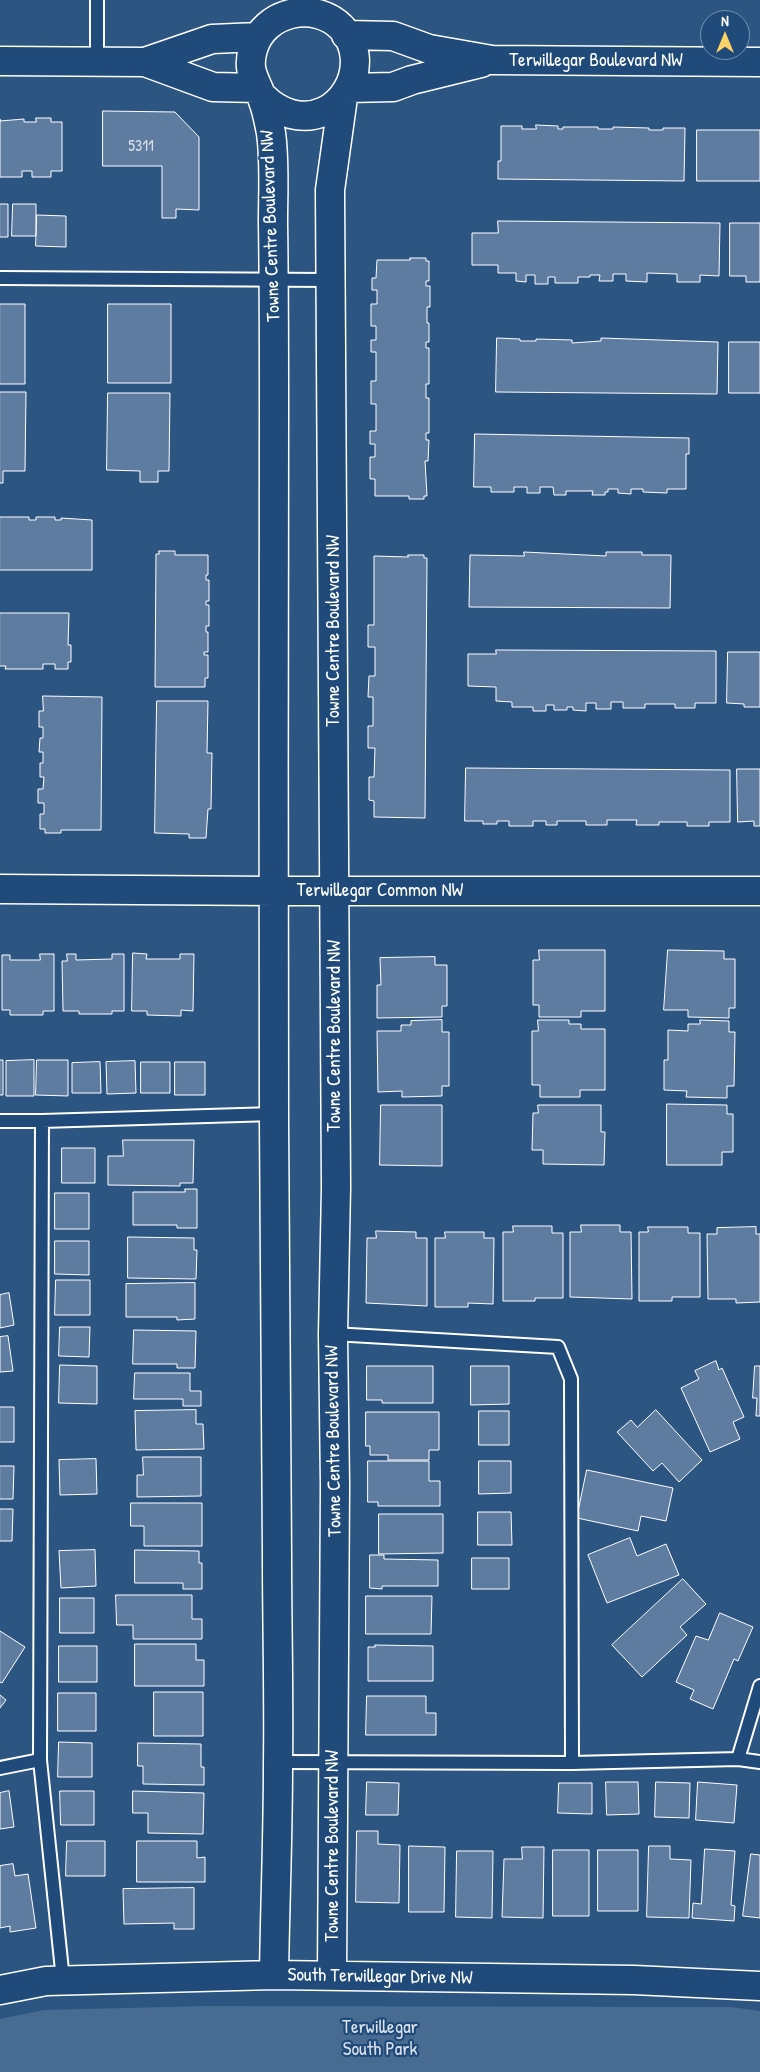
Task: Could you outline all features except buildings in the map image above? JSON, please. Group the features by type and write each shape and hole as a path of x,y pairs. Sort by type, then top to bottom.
{"street":[{"path":"268,0 261,33 251,55 251,70 260,93 274,107 288,114 303,116 318,113 332,107 346,92 355,70 355,56 351,41 345,32 335,0"},
{"path":"145,62 212,39 261,33 275,19 289,13 303,11 325,16 345,32"},
{"name":"Terwillegar Boulevard NW","path":"345,32 393,36 429,49 492,60 760,62"},
{"path":"0,60 145,62 212,87 260,93"},
{"name":"Terwillegar Boulevard NW","path":"346,92 393,87 412,80 492,60"},
{"name":"Towne Centre Boulevard NW","path":"332,1976 336,1485 333,1334 336,1188 330,190 346,92"},
{"name":"Towne Centre Boulevard NW","path":"260,93 271,133 274,280 274,1114 278,1762 274,1975"},
{"name":"Terwillegar Common NW","path":"0,889 760,891"},
{"name":"South Terwillegar Drive NW","path":"0,1990 46,1981 63,1980 274,1975 634,1980 760,1986"}],"lane":[{"path":"97,0 97,61"},
{"path":"0,278 330,280"},
{"path":"0,1121 274,1114"},
{"path":"42,1121 40,1760 63,1980"},
{"path":"333,1334 558,1347 571,1379 572,1763"},
{"path":"738,1759 760,1686"},
{"path":"278,1762 572,1763 738,1759 760,1762"},
{"path":"0,1768 40,1760"}],"green space":[{"name":"Terwillegar South Park","path":"206,2006 731,2007 760,2011 760,2072 0,2072 0,2019 44,2010"}]}
